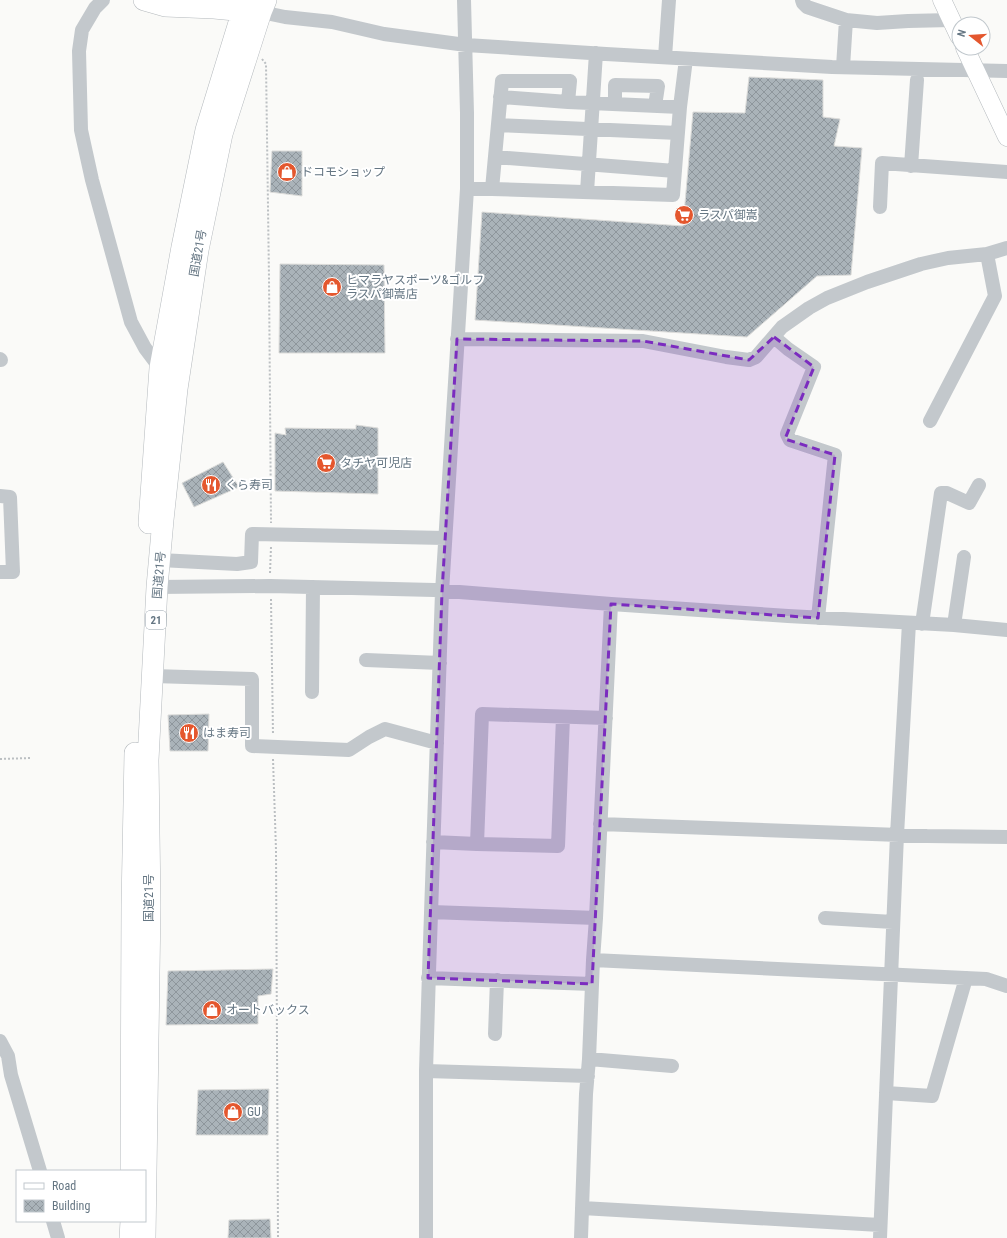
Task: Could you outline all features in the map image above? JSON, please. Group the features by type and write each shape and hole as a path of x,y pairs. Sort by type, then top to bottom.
{"highway":[{"path":"144,0 165,6 254,6"},
{"name":"国道21号","path":"131,1170 134,760 160,368 182,247 206,130 254,6"},
{"name":"国道21号","path":"146,1172 150,906 148,760 157,587 176,389 198,250 222,134 254,6"},
{"path":"130,1238 131,1222"},
{"name":"国道21号","path":"145,1222 145,1238"}],"main road":[{"path":"942,0 951,20"},
{"path":"969,56 1007,137"}],"street":[{"path":"103,0 95,8 82,30 79,51 81,130 92,180 131,322 145,348 160,368"},
{"path":"426,1238 426,1071 428,978 442,592 467,189 466,45 464,0"},
{"path":"666,57 669,0"},
{"path":"802,0 807,7 846,20 878,23 951,20"},
{"path":"254,6 285,17 332,22 384,34 466,45 843,67 1007,71"},
{"path":"843,67 846,20"},
{"path":"587,192 596,53"},
{"path":"467,189 673,195 680,107 686,59"},
{"path":"910,166 917,80"},
{"path":"492,189 502,81 570,81 568,102"},
{"path":"615,104 615,86 658,86 655,106"},
{"path":"500,97 568,102 680,107"},
{"path":"498,125 678,133"},
{"path":"495,158 675,171"},
{"path":"880,207 882,163 1007,172"},
{"path":"457,339 644,341 749,360 756,357 782,327 809,308 827,298 867,282 921,264 948,258 987,254 1007,248"},
{"path":"930,421 995,296 987,254"},
{"path":"774,337 814,367 787,434 790,440 835,455 818,618"},
{"path":"582,1208 880,1232 897,835 915,624 941,493 948,493 969,503 979,484"},
{"path":"0,496 10,497 13,572 0,572"},
{"path":"160,560 237,564 251,562 252,534 445,538"},
{"path":"954,625 964,557"},
{"path":"157,587 270,586 434,590 442,592 611,604 915,624 954,625 1007,630"},
{"path":"312,692 313,587"},
{"path":"580,1238 611,604"},
{"path":"366,660 440,663"},
{"path":"153,676 252,679 252,746 349,750 369,737 385,730 437,743"},
{"path":"477,844 482,714 606,718"},
{"path":"433,842 558,846 563,717"},
{"path":"600,824 897,835 1007,837"},
{"path":"431,912 596,918"},
{"path":"825,918 893,922"},
{"path":"593,960 986,979 1007,986"},
{"path":"428,978 592,984"},
{"path":"886,1093 932,1096 966,978"},
{"path":"495,1034 497,980"},
{"path":"0,1041 8,1056 13,1081 40,1170"},
{"path":"589,1059 672,1066"},
{"path":"426,1071 588,1076"},
{"path":"53,1222 58,1238"}],"path":[{"path":"259,54 266,64 267,72 270,279 270,586 276,850 278,1238"},
{"path":"0,759 30,758"}],"highlighted area":[{"path":"774,337 814,367 785,439 835,455 818,618 611,604 592,984 428,978 442,592 457,339 643,341 749,360"}],"building":[{"path":"749,77 823,80 823,117 840,119 834,146 862,148 851,275 817,276 747,337 475,320 482,212 683,226 693,112 745,113"},
{"name":"ドコモショップ","path":"272,151 302,151 302,196 270,192"},
{"name":"ヒマラヤスポーツ&ゴルフ ラスパ御嵩店","path":"280,264 384,265 385,353 279,353"},
{"name":"タチヤ可児店","path":"356,425 378,428 378,494 275,491 275,433 286,435 285,428 356,429"},
{"name":"くら寿司","path":"223,462 239,487 194,507 182,483"},
{"name":"はま寿司","path":"209,714 208,751 170,751 168,715"},
{"name":"オートバックス","path":"273,969 271,994 258,996 258,1024 166,1025 168,971"},
{"name":"GU","path":"269,1089 268,1135 196,1135 198,1090"},
{"path":"270,1219 271,1238 228,1238 229,1220"}],"place":[{"name":"ドコモショップ","path":"287,172"},
{"name":"ラスパ御嵩","path":"684,215"},
{"name":"ヒマラヤスポーツ&ゴルフ ラスパ御嵩店","path":"332,287"},
{"name":"タチヤ可児店","path":"326,463"},
{"name":"くら寿司","path":"211,485"},
{"name":"はま寿司","path":"189,733"},
{"name":"オートバックス","path":"212,1010"},
{"name":"GU","path":"233,1112"}]}
